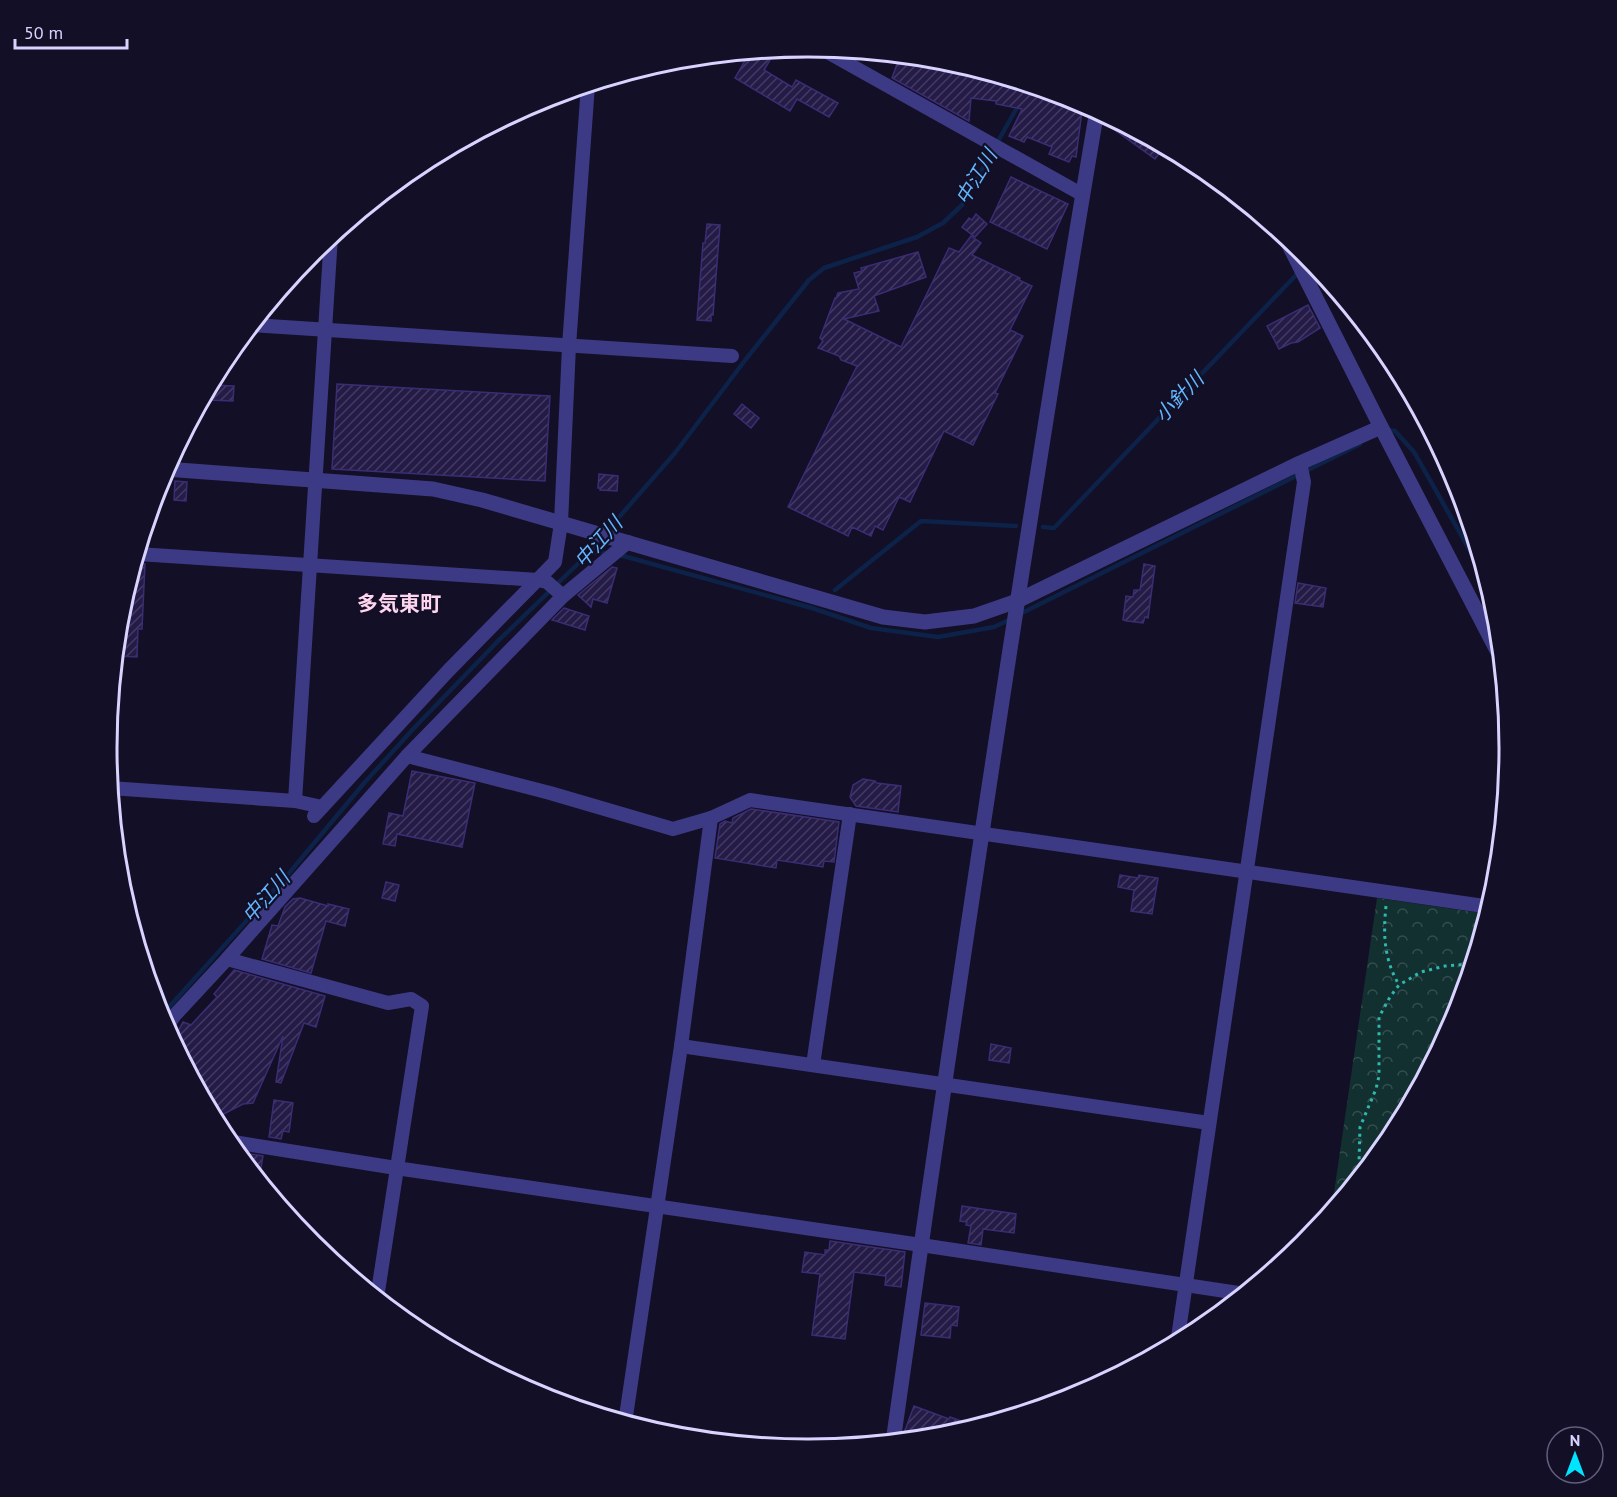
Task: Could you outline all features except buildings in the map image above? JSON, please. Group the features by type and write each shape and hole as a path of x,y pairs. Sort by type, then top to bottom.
{"street":[{"path":"840,58 1083,195"},
{"path":"118,789 295,801 318,811 448,671 542,581 555,562 561,523 568,346 587,94"},
{"path":"894,1435 1013,628 1095,120"},
{"path":"295,801 331,250"},
{"path":"1295,259 1491,639"},
{"path":"262,326 732,356"},
{"path":"176,470 433,489 482,500 883,617 925,622 974,616 1017,603 1300,464 1381,427"},
{"path":"1179,1332 1304,482 1300,464"},
{"path":"172,1018 407,756 563,596 624,541"},
{"path":"146,555 542,581 563,596"},
{"path":"407,756 673,829 711,818 750,800 1481,906"},
{"path":"813,1065 850,814"},
{"path":"626,1415 681,1046 711,818"},
{"path":"227,959 388,1003 411,999 422,1006 378,1289"},
{"path":"681,1046 1209,1123"},
{"path":"242,1144 1235,1292"}],"path":[{"path":"1388,892 1383,933 1384,944 1392,971 1400,985"},
{"path":"1360,1165 1360,1128 1379,1076 1379,1017 1390,996 1400,985 1421,972 1445,966 1465,965"}],"green space":[{"path":"1377,898 1480,913 1463,971 1429,1054 1383,1133 1333,1198"}],"waterway":[{"name":"中江川","path":"606,532 675,453 809,280 824,268 917,237 943,223 962,205 1019,104"},
{"name":"小針川","path":"1043,527 1054,528 1299,272"},
{"path":"1388,430 1395,431 1414,452 1471,552"},
{"path":"1018,615 1360,444"},
{"name":"小針川","path":"835,590 921,521 1016,526"},
{"name":"中江川","path":"168,1008 285,878 365,782 416,726 601,539"},
{"path":"590,552 608,553"},
{"name":"小針川","path":"616,554 812,608 871,628 938,637 994,627 1011,619"}],"district":[{"name":"多気東町","path":"399,604"}]}
